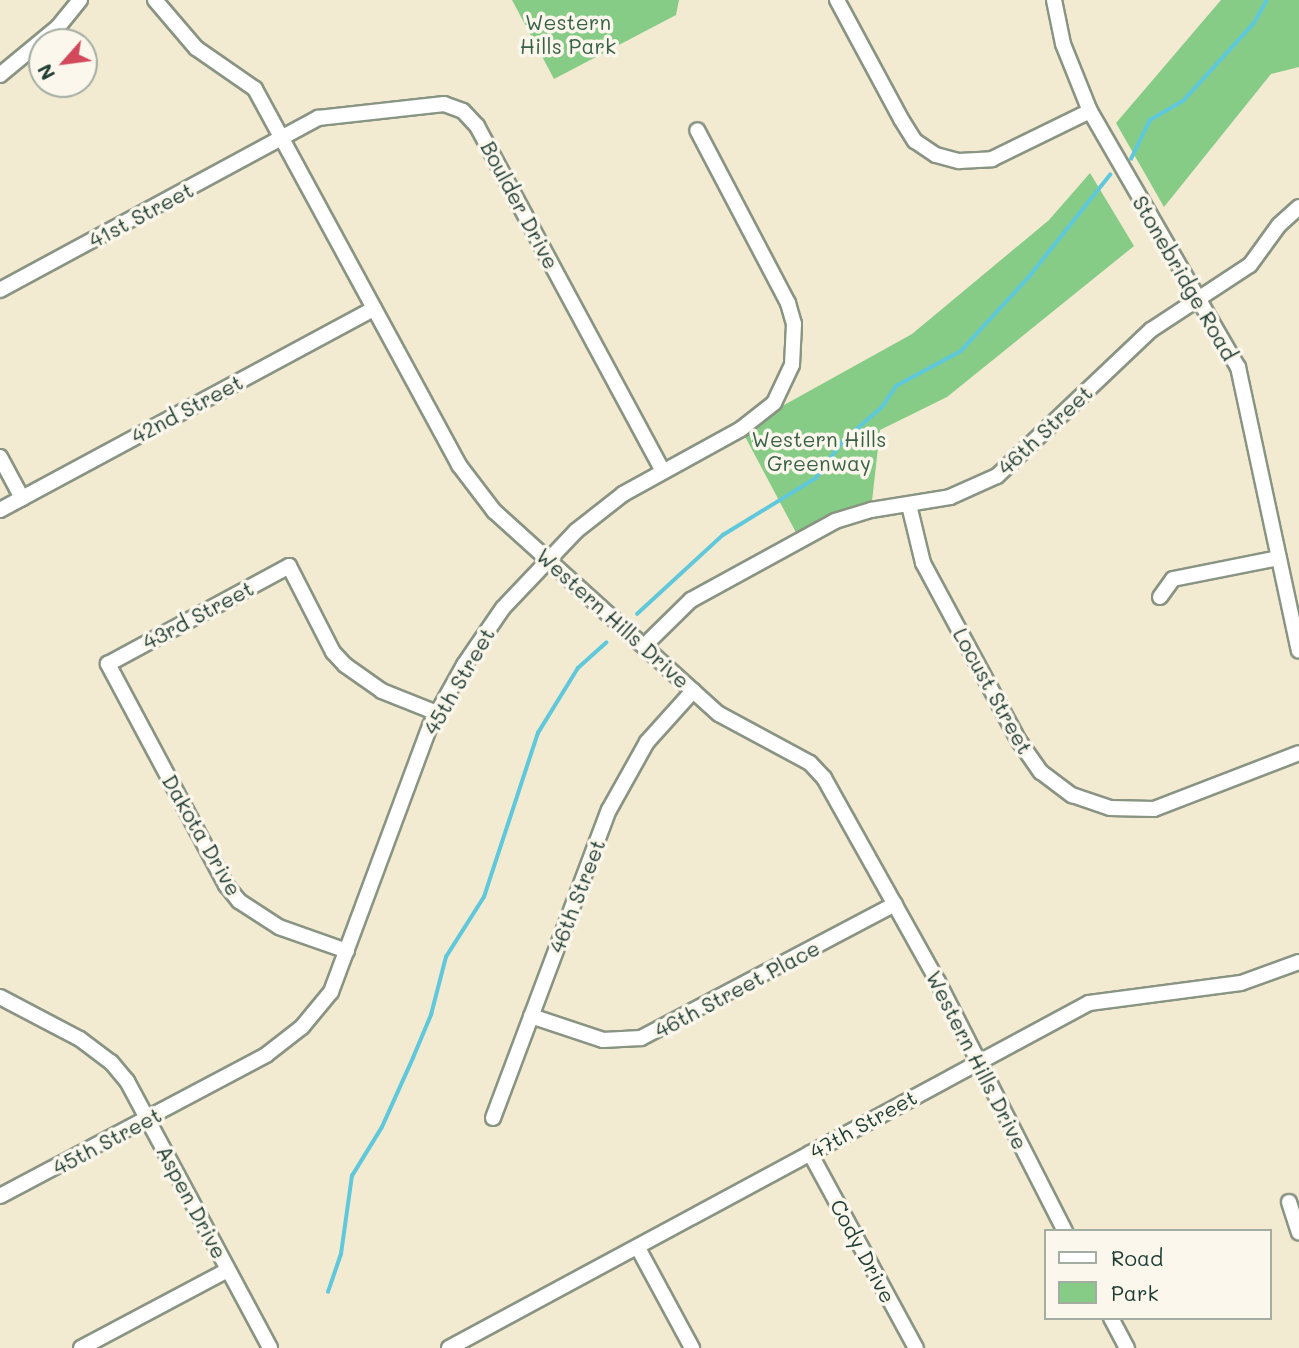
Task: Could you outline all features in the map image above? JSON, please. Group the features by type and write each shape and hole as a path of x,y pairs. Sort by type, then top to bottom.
{"street":[{"path":"1,72 58,27 80,0"},
{"name":"Western Hills Drive","path":"155,0 196,48 255,89 374,309 476,489 547,559 719,714 810,763 824,778 979,1061 1064,1229"},
{"path":"837,0 915,141 936,155 959,161 992,159 1090,111"},
{"name":"Stonebridge Road","path":"1054,0 1063,44 1090,111 1225,340 1247,396 1299,651"},
{"name":"Boulder Drive","path":"281,138 318,118 433,103 463,111 477,126 662,469"},
{"name":"45th Street","path":"0,1196 149,1120 284,1042 331,992 403,789 437,713 503,608 547,559 623,494 662,469 759,418 785,385 795,345 788,303 696,130"},
{"name":"41st Street","path":"0,290 281,138"},
{"name":"46th Street","path":"644,646 672,616 712,586 835,521 950,497 997,476 1151,330 1250,265 1279,225 1299,207"},
{"name":"42nd Street","path":"0,510 374,309"},
{"path":"0,457 22,498"},
{"name":"Locust Street","path":"909,505 923,563 1018,741 1041,772 1072,795 1110,808 1154,809 1184,800 1299,752"},
{"path":"1160,597 1173,579 1278,558"},
{"name":"43rd Street","path":"108,664 289,566 333,652 345,665 382,691 437,713"},
{"name":"Dakota Drive","path":"108,664 226,885 239,901 279,927 347,951"},
{"name":"46th Street","path":"493,1118 624,780 647,742 693,691"},
{"name":"46th Street Place","path":"531,1016 603,1040 641,1038 895,904"},
{"name":"47th Street","path":"449,1348 478,1341 638,1248 1089,1003 1241,983 1299,962"},
{"name":"Aspen Drive","path":"0,997 111,1062 149,1120 270,1348"},
{"name":"Cody Drive","path":"810,1153 916,1348"},
{"path":"1289,1202 1299,1232"},
{"path":"638,1248 692,1348"},
{"path":"81,1348 228,1270"},
{"path":"1112,1320 1127,1348"}],"green space":[{"name":"Western Hills Park","path":"512,0 679,0 676,15 554,79"},
{"path":"1221,0 1299,0 1299,67 1271,74 1164,207 1116,123"},
{"name":"Western Hills Greenway","path":"1090,173 1134,246 947,397 880,430 871,510 800,540 741,429 912,334 1049,220"}],"waterway":[{"path":"1131,159 1150,120 1184,100 1254,23 1267,0"},
{"path":"637,614 723,535 816,478 843,441 882,407 896,386 961,351 1028,278 1110,175"},
{"path":"328,1292 341,1254 352,1176 382,1127 413,1058 431,1015 446,957 484,897 538,733 578,668 606,643"}]}
